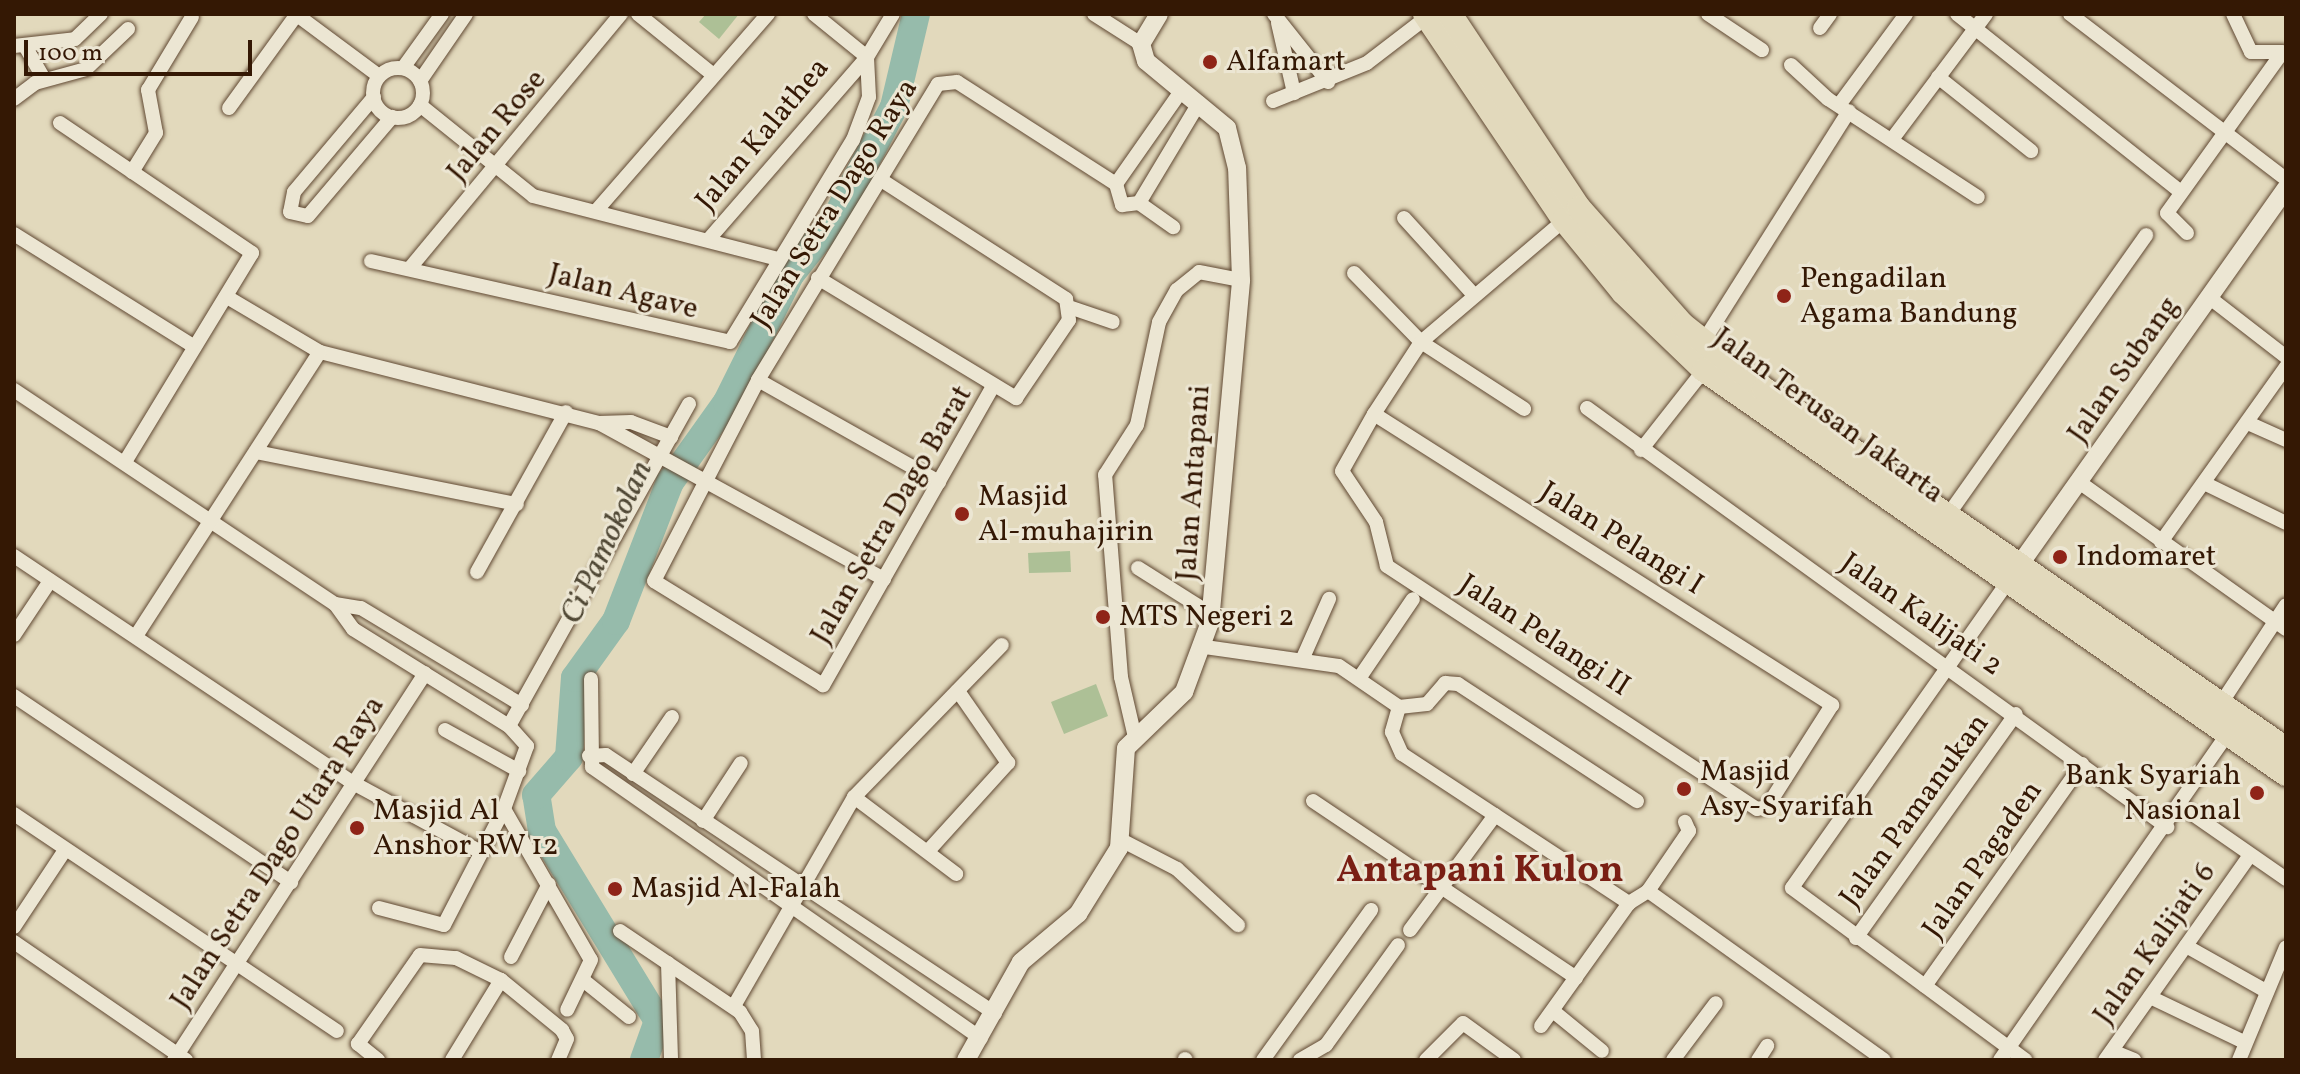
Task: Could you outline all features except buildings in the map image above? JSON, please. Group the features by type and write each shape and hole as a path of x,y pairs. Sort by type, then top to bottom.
{"main road":[{"name":"Jalan Terusan Jakarta","path":"1434,15 1623,292 1704,370 2012,574 2227,722 2286,774"},
{"name":"Jalan Terusan Jakarta","path":"1571,214 1707,336 1948,515 2012,574"},
{"name":"Jalan Terusan Jakarta","path":"2227,722 2286,749"}],"street":[{"path":"19,46 75,39 101,14"},
{"path":"229,108 297,14 379,76"},
{"path":"379,76 403,68 442,14"},
{"path":"466,14 420,81 420,105 495,171 533,196 775,258"},
{"name":"Jalan Rose","path":"410,268 495,171 621,14"},
{"path":"638,14 712,74"},
{"path":"596,211 712,74 768,14"},
{"path":"814,14 867,57 893,14"},
{"path":"1094,14 1141,44 1159,14"},
{"path":"1708,14 1762,50"},
{"path":"1820,28 1830,14"},
{"path":"1707,336 1844,108 1906,14"},
{"path":"1957,14 2181,192"},
{"path":"1893,138 1986,14"},
{"path":"2070,14 2222,134 2286,179"},
{"path":"2233,14 2251,52 2284,51"},
{"path":"1273,101 1328,82 1434,15"},
{"path":"1276,16 1328,82"},
{"path":"1276,16 1294,93"},
{"path":"132,172 156,133 148,90 192,17"},
{"path":"14,99 45,80 86,69 128,29"},
{"name":"Jalan Antapani","path":"1134,733 1184,692 1205,647 1211,614 1241,280 1234,143 1199,103 1146,61 1141,44"},
{"path":"19,46 45,80"},
{"path":"2187,233 2166,215 2284,51"},
{"name":"Jalan Kalathea","path":"709,239 867,57"},
{"name":"Jalan Kalathea","path":"775,258 858,130 869,97 867,57"},
{"path":"1791,65 1844,108 1978,197"},
{"path":"403,68 420,81"},
{"path":"379,76 374,97 294,192 290,212 308,216 392,117 420,105"},
{"path":"1938,77 2031,151"},
{"name":"Jalan Setra Dago Raya","path":"823,685 654,581 696,476 938,84 947,80 1116,184 1122,205 1139,203 1173,227"},
{"path":"1116,184 1181,91"},
{"path":"374,97 392,117"},
{"path":"1139,203 1199,103"},
{"path":"60,123 252,253 125,462"},
{"path":"880,179 1071,314 1113,322"},
{"name":"Jalan Subang","path":"2012,574 2286,189"},
{"path":"1374,414 1421,342 1500,270 1571,214"},
{"path":"1404,218 1473,294"},
{"path":"14,234 195,347"},
{"path":"1948,515 2146,235"},
{"name":"Jalan Agave","path":"371,261 725,343 737,336 775,258"},
{"path":"966,1060 1021,962 1078,914 1123,841 1124,757 1134,733 1121,677 1105,475 1137,425 1159,322 1177,290 1199,272 1241,280"},
{"path":"1354,273 1421,342 1524,409"},
{"path":"818,278 992,388"},
{"path":"227,297 320,352 566,412 599,423 884,579"},
{"path":"2210,298 2286,357"},
{"name":"Jalan Setra Dago Barat","path":"823,685 992,388 1016,398 1023,392 1071,314"},
{"path":"136,636 320,352"},
{"path":"2161,542 2206,484 2286,367"},
{"path":"1641,450 1704,370"},
{"path":"758,380 939,482"},
{"path":"14,390 212,518 335,604 353,629 509,726 527,746 504,809 444,925 379,908"},
{"path":"509,726 665,459 671,437 689,404"},
{"name":"Jalan Kalijati 2","path":"1587,408 1641,450 1947,663 2167,827"},
{"path":"477,572 566,412"},
{"name":"Jalan Pelangi II","path":"1374,414 1343,465 1376,522 1387,566 1757,809 1767,807"},
{"name":"Jalan Pelangi I","path":"1374,414 1829,703 1831,713 1767,807"},
{"path":"599,423 631,422 671,437"},
{"path":"2248,423 2286,440"},
{"path":"256,452 517,504"},
{"path":"2079,482 2282,626"},
{"path":"2206,484 2286,523"},
{"path":"14,556 355,784 481,852"},
{"path":"1138,568 1211,614"},
{"path":"2012,574 1792,886 1796,895 1925,986 2004,1054 2025,1060"},
{"path":"14,635 50,581"},
{"path":"1302,660 1329,599"},
{"path":"1360,677 1413,599"},
{"path":"335,604 361,608 522,705"},
{"path":"2004,1054 2181,806 2282,626 2286,605"},
{"path":"734,1006 801,883 854,797 1002,645"},
{"path":"1205,647 1302,660 1360,677 1399,707 1427,704 1445,683 1458,684 1637,801"},
{"name":"Jalan Setra Dago Utara Raya","path":"180,1058 236,965 425,673"},
{"path":"591,679 589,756 599,773 884,966 981,1038"},
{"path":"929,850 1008,763 958,691"},
{"path":"14,696 291,882"},
{"path":"1399,707 1392,732 1398,749 1629,903"},
{"name":"Jalan Pamanukan","path":"1856,938 2016,714"},
{"path":"633,774 672,717"},
{"path":"445,730 519,771"},
{"path":"589,756 606,755 801,883 893,951 995,1013"},
{"path":"703,821 741,763"},
{"name":"Jalan Pagaden","path":"1925,986 2082,764"},
{"path":"854,797 929,850 956,874"},
{"path":"1313,801 1576,978"},
{"path":"2181,806 2248,858 2286,879"},
{"path":"504,809 583,938 591,964 567,1010"},
{"path":"14,814 337,1031"},
{"path":"1410,930 1443,891 1495,815"},
{"path":"1541,1026 1629,903 1648,891 1689,831 1685,822"},
{"path":"1123,841 1177,869 1238,925"},
{"path":"14,927 65,850"},
{"name":"Jalan Kalijati 6","path":"2108,1055 2248,858"},
{"path":"511,957 549,884"},
{"path":"1648,891 1884,1060"},
{"path":"1263,1060 1371,910"},
{"path":"620,931 734,1006 752,1031 754,1060"},
{"path":"14,942 180,1058"},
{"path":"1300,1060 1326,1045 1398,945"},
{"path":"2186,946 2266,991"},
{"path":"2239,1060 2286,947"},
{"path":"884,966 893,951"},
{"path":"378,1060 358,1044 413,957 456,958 501,980 562,1030 567,1039 558,1060"},
{"path":"668,963 671,1060"},
{"path":"452,1060 501,980"},
{"path":"583,980 629,1017"},
{"path":"928,1001 941,980"},
{"path":"2150,997 2246,1043"},
{"path":"1673,1060 1716,1003"},
{"path":"1553,1011 1602,1051"},
{"path":"1426,1060 1460,1023 1514,1060"},
{"path":"1758,1060 1767,1046"},
{"path":"2108,1055 2134,1060"}],"green space":[{"path":"706,14 739,14 719,39 699,22"},
{"path":"1070,551 1071,572 1029,573 1028,553"},
{"path":"1096,684 1108,716 1064,734 1051,702"}],"waterway":[{"name":"Ci Pamokolan","path":"644,1060 658,1021 542,831 536,795 569,757 575,678 616,621 670,482 727,402 790,275 837,216 894,107 916,14"}],"place":[{"name":"Alfamart","path":"1210,62"},
{"name":"Pengadilan Agama Bandung","path":"1784,296"},
{"name":"Masjid Al-muhajirin","path":"962,514"},
{"name":"Indomaret","path":"2060,557"},
{"name":"MTS Negeri 2","path":"1103,617"},
{"name":"Masjid Asy-Syarifah","path":"1684,789"},
{"name":"Bank Syariah Nasional","path":"2257,793"},
{"name":"Masjid Al Anshor RW 12","path":"357,828"},
{"name":"Masjid Al-Falah","path":"615,889"}],"district":[{"name":"Antapani Kulon","path":"1480,872"}]}
